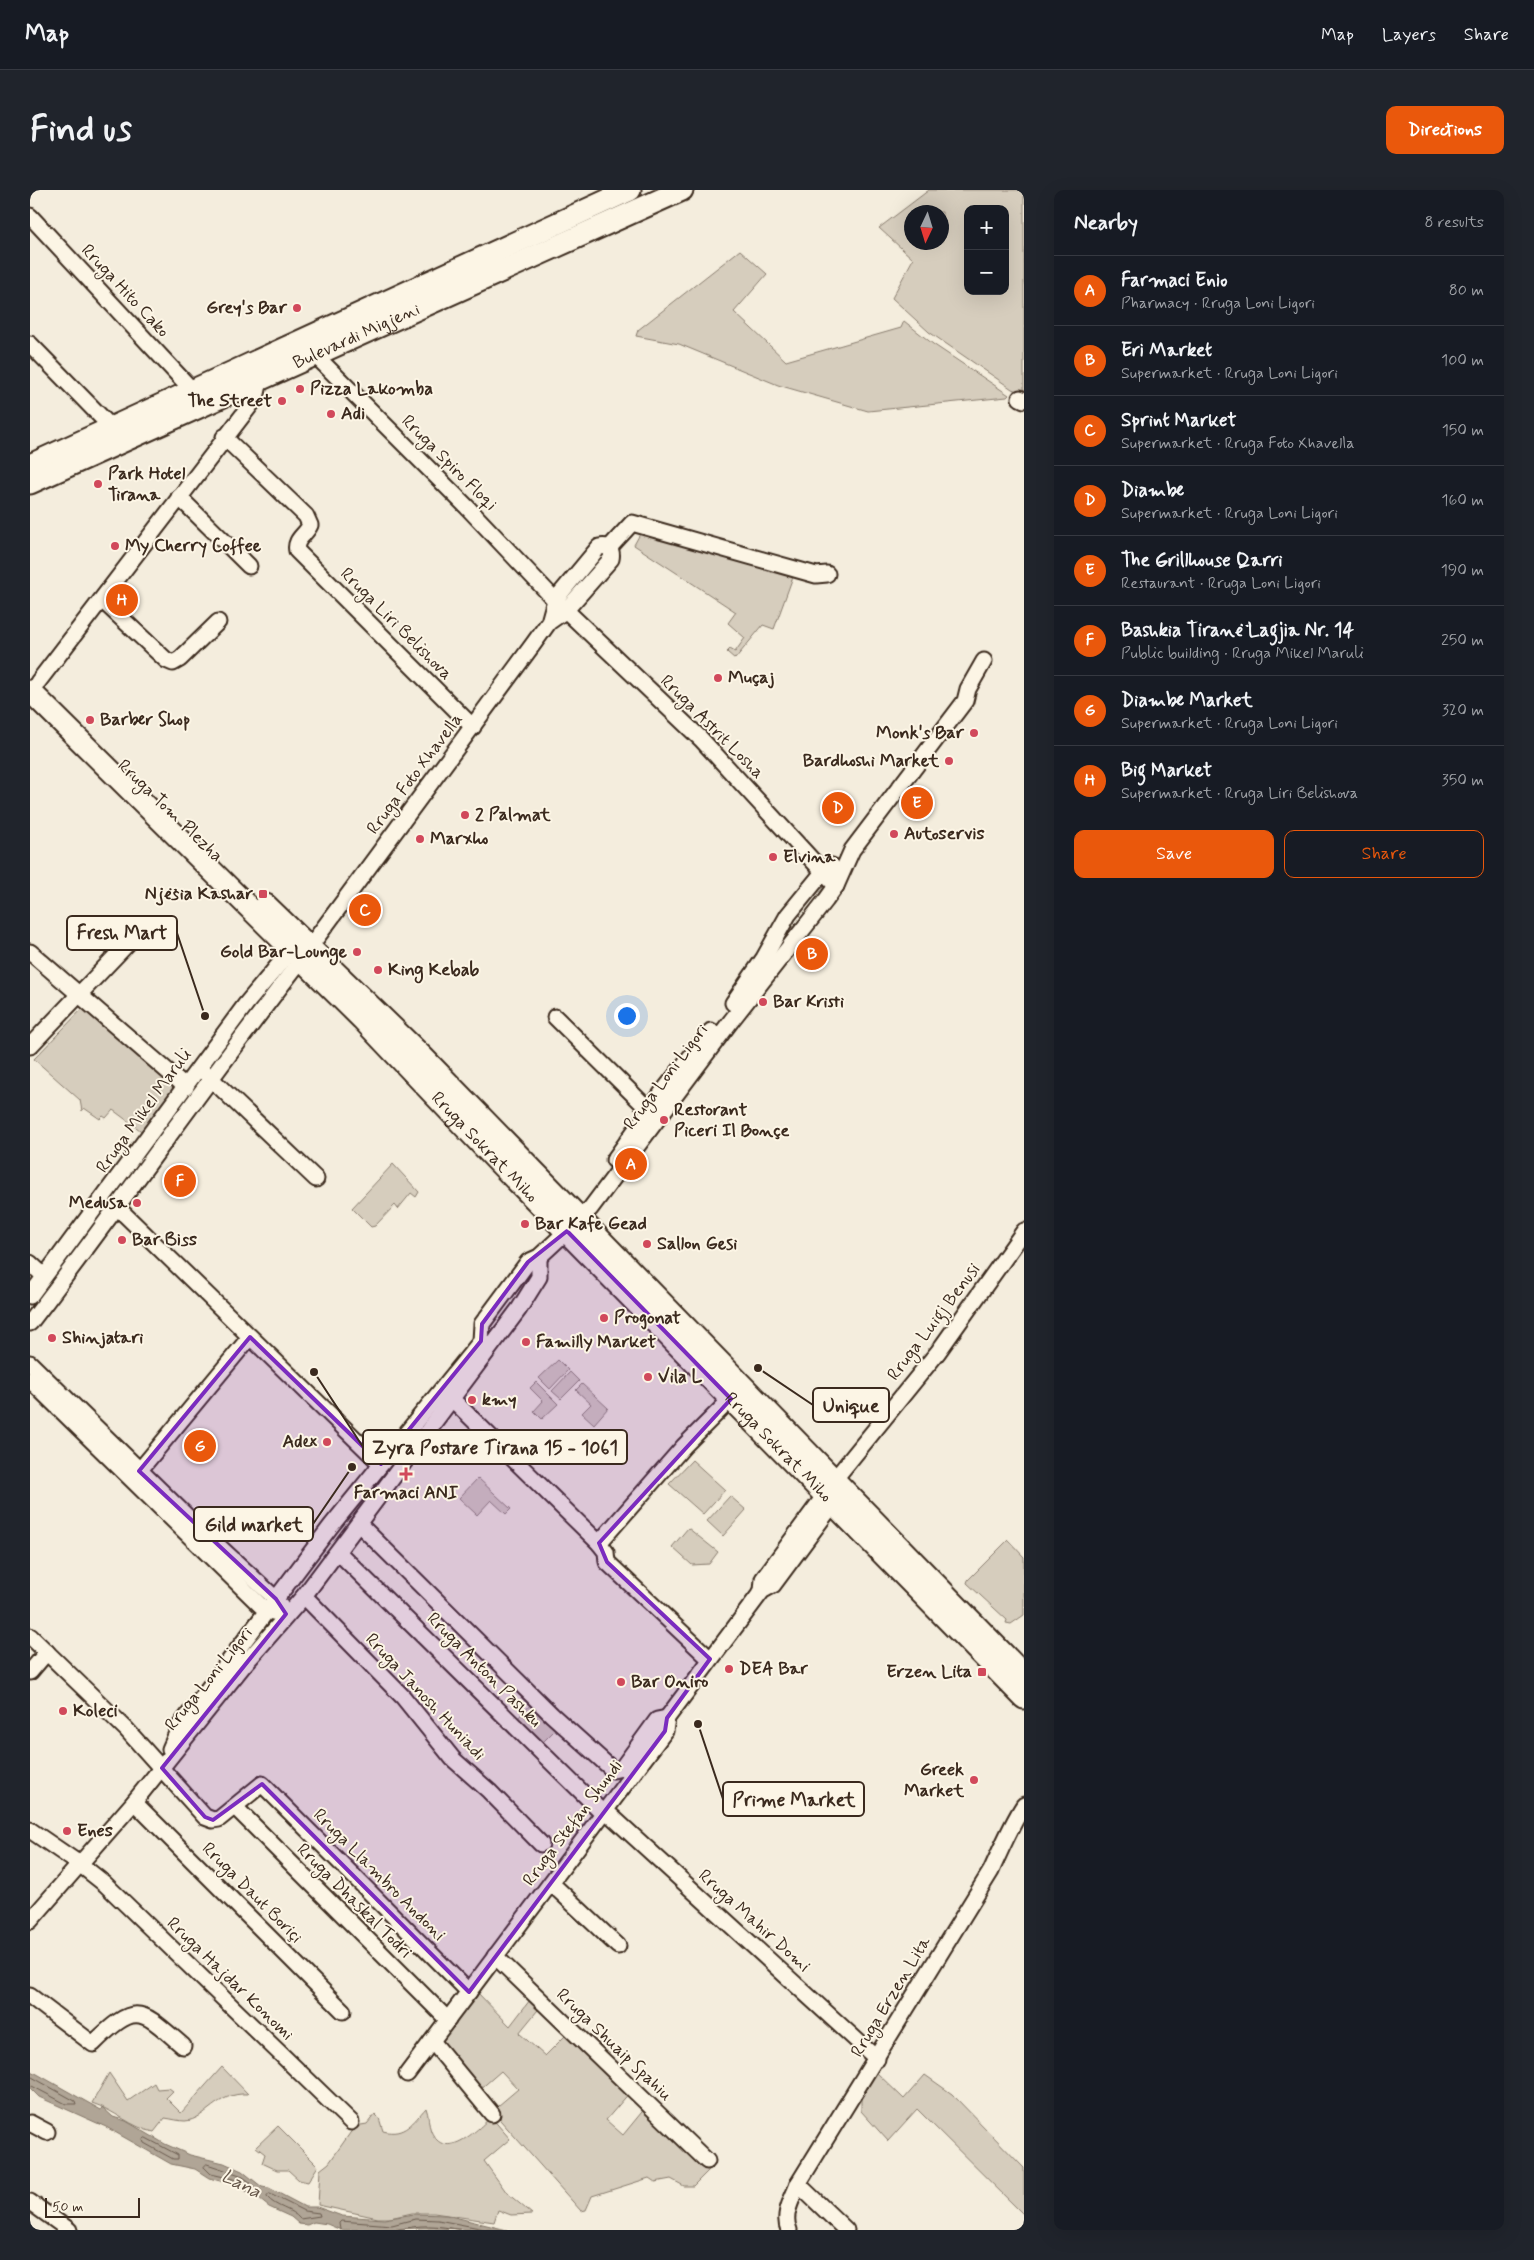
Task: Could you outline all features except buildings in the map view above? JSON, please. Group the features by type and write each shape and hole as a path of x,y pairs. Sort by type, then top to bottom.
{"main road":[{"name":"Bulevardi Migjeni","path":"30,465 630,190"},
{"name":"Bulevardi Migjeni","path":"30,483 682,190"},
{"name":"Rruga Tom Plezha","path":"32,685 300,949"},
{"name":"Rruga Sokrat Miho","path":"300,949 362,1019 573,1224 1024,1698"},
{"name":"Rruga Sokrat Miho","path":"573,1224 731,1399 1024,1675"}],"street":[{"name":"Rruga Hito Cako","path":"30,216 193,391"},
{"path":"30,344 112,428"},
{"name":"Rruga Spiro Floqi","path":"314,355 467,506 560,605"},
{"path":"32,685 102,600 224,437 256,398 260,380"},
{"name":"Rruga Liri Belishova","path":"224,437 306,516 310,525 295,545 297,551 473,727"},
{"path":"179,497 249,566"},
{"path":"560,605 599,547 605,546 610,548 632,522 816,575 827,574"},
{"path":"102,600 166,660 173,663 180,659 218,622"},
{"name":"Rruga Foto Xhavella","path":"300,949 473,727 560,605"},
{"name":"Rruga Astrit Losha","path":"560,605 701,739 836,886"},
{"name":"Rruga Loni Ligori","path":"162,1768 180,1726 381,1464 481,1341 482,1324 528,1262 539,1257 590,1209 836,886 848,855 965,701 968,688 984,661"},
{"name":"Rruga Loni Ligori","path":"573,1224 584,1203 649,1110 738,996 764,958 784,921 824,872 848,855"},
{"path":"30,1046 131,940"},
{"name":"Rruga Mikel Maruli","path":"30,1323 118,1208 205,1073 246,1004 300,949"},
{"path":"30,952 186,1087"},
{"path":"555,1017 649,1110"},
{"path":"205,1073 316,1179"},
{"name":"Rruga Mikel Maruli","path":"30,1296 186,1087 205,1073"},
{"path":"118,1208 381,1464"},
{"name":"Rruga Luigj Benusi","path":"831,1493 938,1352 1024,1231"},
{"name":"Rruga Loni Ligori","path":"30,1921 81,1865 134,1802 338,1552 518,1309 539,1277 539,1257"},
{"path":"30,1263 44,1276"},
{"path":"137,1477 250,1336"},
{"path":"30,1363 137,1477"},
{"path":"30,1380 137,1477 272,1605 286,1614"},
{"path":"452,1399 599,1543 606,1552 607,1562 710,1659"},
{"path":"599,1543 684,1446 731,1399"},
{"name":"Rruga Stefan Shundi","path":"407,2074 665,1731 667,1718 762,1591 763,1579 831,1493"},
{"path":"359,1524 552,1715 613,1770 622,1768 657,1720 667,1718"},
{"name":"Rruga Anton Pashku","path":"338,1552 605,1812"},
{"name":"Rruga Janosh Huniadi","path":"304,1596 403,1697 453,1759 489,1791 541,1844"},
{"path":"30,1636 126,1729 204,1817 213,1820 219,1819 235,1807"},
{"path":"30,1672 47,1652"},
{"name":"Rruga Llambro Andoni","path":"235,1807 262,1784 469,1992"},
{"name":"Rruga Daut Boriçi","path":"134,1802 343,2010"},
{"name":"Rruga Erzen Lita","path":"789,2230 787,2225 788,2207 798,2184 877,2059 991,1871 1024,1804"},
{"name":"Rruga Dhaskal Todri","path":"235,1807 448,2020"},
{"name":"Rruga Mahir Domi","path":"605,1812 877,2059"},
{"name":"Rruga Erzen Lita","path":"1013,1828 1024,1818"},
{"name":"Rruga Hajdar Konomi","path":"30,1830 105,1884 351,2122"},
{"path":"551,1883 618,1946"},
{"name":"Rruga Shuaip Spahiu","path":"495,1956 707,2161"},
{"path":"30,1996 93,2044 116,2021 134,2015 145,2015 183,2046"},
{"path":"432,2041 492,2114"},
{"path":"30,2123 47,2132"},
{"path":"798,2184 846,2230"},
{"path":"30,2202 69,2230"}],"highlighted area":[{"path":"567,1231 731,1399 599,1543 607,1562 710,1659 667,1718 665,1731 469,1992 262,1784 213,1820 205,1817 162,1768 286,1614 276,1599 139,1471 250,1337 381,1464 481,1341 482,1324 528,1262"}],"shaded area":[{"path":"929,190 1024,190 1024,394 1012,389 929,332 892,298 913,259 879,228 904,209 904,250 949,250 949,205 909,205"},
{"path":"740,250 767,274 734,312 786,361 901,328 904,321 933,344 1009,395 1007,397 868,411 778,385 679,344 636,336 638,330"},
{"path":"652,530 794,574 774,629 763,625 735,659 727,652 730,649 735,652 745,638 728,623 736,612 634,545 640,534"},
{"path":"85,1006 174,1086 174,1093 144,1133 113,1110 106,1118 103,1116 100,1119 84,1108 82,1111 80,1100 34,1059"},
{"path":"393,1164 419,1192 416,1197 411,1193 398,1209 395,1205 375,1226 371,1227 352,1208"},
{"path":"558,1360 568,1370 550,1389 539,1378"},
{"path":"570,1372 579,1381 561,1399 552,1391"},
{"path":"536,1382 558,1404 542,1419 534,1411 543,1401 530,1388"},
{"path":"582,1384 608,1408 594,1424 582,1413 591,1404 576,1390"},
{"path":"692,1460 725,1490 703,1514 669,1484"},
{"path":"478,1478 511,1509 506,1514 491,1500 477,1515 459,1498"},
{"path":"730,1496 746,1510 723,1536 707,1521"},
{"path":"688,1528 718,1552 709,1564 692,1565 672,1547"},
{"path":"1008,1540 1024,1557 1024,1615 1011,1624 1006,1623 1007,1620 967,1583"},
{"path":"533,1702 558,1727 541,1744 516,1720"},
{"path":"474,1989 510,2026 533,1996 542,2005 519,2033 545,2056 569,2032 631,2091 606,2120 623,2135 646,2107 709,2170 693,2186 684,2186 671,2179 655,2182 649,2178 592,2196 586,2210 581,2211 492,2111 518,2089 501,2071 478,2091 438,2038"},
{"path":"222,2067 248,2094 228,2097 192,2119 183,2121 165,2118 154,2132 138,2127 92,2103 109,2073 128,2101 154,2083 157,2089 169,2088 173,2091 166,2098 181,2113"},
{"path":"875,2071 904,2099 925,2075 952,2094 1024,2168 1024,2215 917,2109 888,2141 861,2111 861,2099"},
{"path":"426,2108 431,2131 437,2140 444,2144 452,2144 470,2136 491,2117 510,2139 484,2161 507,2193 532,2214 511,2215 498,2210 494,2222 434,2213 412,2213 390,2218 378,2218 318,2205 320,2170 329,2163 355,2126 367,2124 375,2114 379,2118 383,2131 397,2132 408,2127"},
{"path":"278,2126 318,2166 308,2182 299,2180 288,2170 277,2170 262,2163 265,2154 256,2147"}],"water":[{"name":"Lana","path":"30,2070 101,2110 102,2107 113,2117 126,2121 165,2144 190,2155 224,2163 242,2171 262,2187 269,2188 305,2207 317,2207 342,2216 384,2219 414,2214 446,2215 507,2230 425,2228 341,2230 327,2224 314,2222 307,2225 299,2224 291,2217 269,2207 254,2195 231,2184 209,2178 195,2169 171,2164 106,2127 39,2097 30,2088"}],"place":[{"name":"Grey's Bar","path":"297,308"},
{"name":"Pizza Lakomba","path":"300,389"},
{"name":"The Street","path":"282,401"},
{"name":"Adi","path":"331,414"},
{"name":"Park Hotel Tirana","path":"98,484"},
{"name":"My Cherry Coffee","path":"115,546"},
{"name":"Big Market","path":"122,600"},
{"name":"Muçaj","path":"718,678"},
{"name":"Barber Shop","path":"90,720"},
{"name":"Monk's Bar","path":"974,733"},
{"name":"Bardhoshi Market","path":"949,761"},
{"name":"The Grillhouse Qarri","path":"917,803"},
{"name":"Diambe","path":"838,808"},
{"name":"2 Palmat","path":"465,815"},
{"name":"Autoservis","path":"894,834"},
{"name":"Marxho","path":"420,839"},
{"name":"Elvina","path":"773,857"},
{"name":"Njësia Kashar","path":"263,894"},
{"name":"Sprint Market","path":"365,910"},
{"name":"Gold Bar-Lounge","path":"357,952"},
{"name":"Eri Market","path":"812,954"},
{"name":"King Kebab","path":"378,970"},
{"name":"Bar Kristi","path":"763,1002"},
{"name":"Fresh Mart","path":"205,1016"},
{"name":"Restorant Piceri Il Bonçe","path":"664,1120"},
{"name":"Farmaci Enio","path":"631,1164"},
{"name":"Bashkia Tiranë Lagjia Nr. 14","path":"180,1181"},
{"name":"Medusa","path":"137,1203"},
{"name":"Bar Kafe Gead","path":"525,1224"},
{"name":"Bar Biss","path":"122,1240"},
{"name":"Sallon Gesi","path":"647,1244"},
{"name":"Progonat","path":"604,1318"},
{"name":"Shinjatari","path":"52,1338"},
{"name":"Familly Market","path":"526,1342"},
{"name":"Unique","path":"758,1368"},
{"name":"Zyra Postare Tirana 15 - 1061","path":"314,1372"},
{"name":"Vila L","path":"648,1377"},
{"name":"kmy","path":"472,1400"},
{"name":"Adex","path":"327,1442"},
{"name":"Diambe Market","path":"200,1446"},
{"name":"Gild market","path":"352,1467"},
{"name":"Farmaci ANI","path":"406,1474"},
{"name":"DEA Bar","path":"729,1669"},
{"name":"Erzen Lita","path":"982,1672"},
{"name":"Bar Oniro","path":"621,1682"},
{"name":"Koleci","path":"63,1711"},
{"name":"Prime Market","path":"698,1724"},
{"name":"Greek Market","path":"974,1780"},
{"name":"Enes","path":"67,1831"}]}
